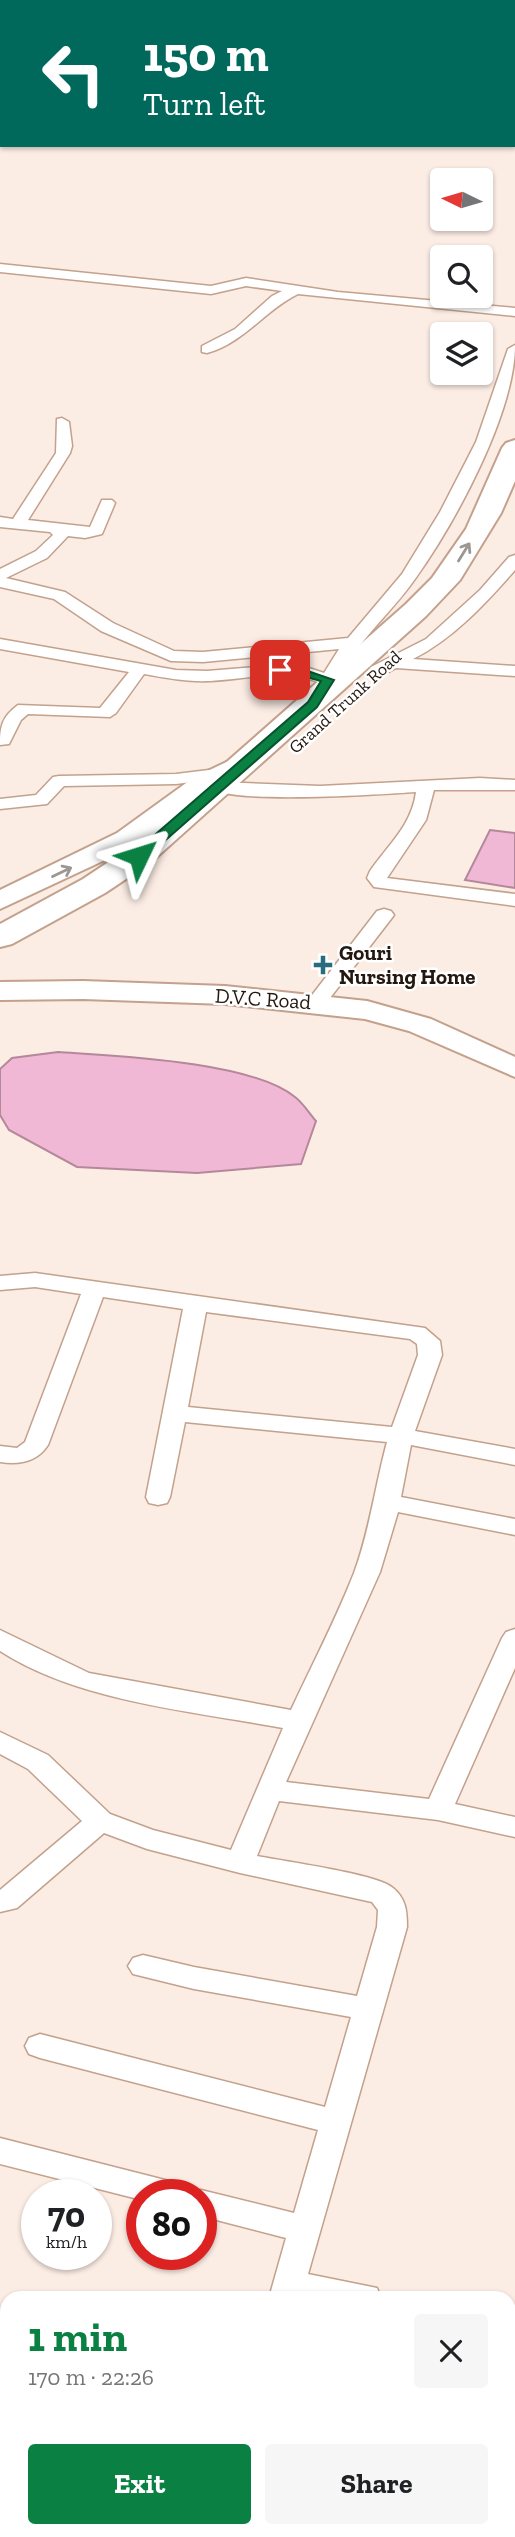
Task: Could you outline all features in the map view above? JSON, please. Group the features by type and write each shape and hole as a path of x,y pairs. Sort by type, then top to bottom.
{"highway":[{"name":"Grand Trunk Road","path":"0,954 62,928 153,867 250,760 321,692 416,610 450,574 487,513 515,448"},
{"name":"Grand Trunk Road","path":"0,937 52,910 139,856 228,784 386,667 476,573 502,533 515,506"}],"main road":[{"path":"0,901 127,839 228,784"},
{"name":"D.V.C Road","path":"0,991 83,990 212,994 367,1010 420,1025 515,1068"}],"street":[{"path":"0,268 211,290 223,289 241,282 515,312"},
{"path":"207,349 240,332 276,299 295,290"},
{"path":"0,644 61,657 141,667 190,677 296,670 321,692 353,643 409,576 448,512 483,442 515,349"},
{"path":"18,523 63,453 65,446 62,422"},
{"path":"0,522 85,533 96,531 107,503"},
{"path":"0,575 27,563 56,544 61,535 60,530"},
{"path":"0,558 27,563"},
{"path":"386,667 432,643 486,593 515,560"},
{"path":"0,582 59,595 107,626 171,656 203,657 353,643"},
{"path":"3,740 13,717 24,709 104,713 110,709 141,667"},
{"path":"386,667 515,671"},
{"path":"0,804 41,800 59,781 176,779 342,791 457,781 515,785"},
{"path":"426,784 426,799 416,823 379,871 377,878 381,883 515,900"},
{"path":"316,1003 384,915"},
{"path":"0,1283 35,1280 95,1288 417,1333 429,1341 430,1355 401,1436 392,1468 388,1502 367,1572 334,1650 298,1721 240,1863"},
{"path":"0,1454 21,1455 30,1452 36,1445 95,1288"},
{"path":"158,1497 195,1304"},
{"path":"174,1413 401,1436 515,1457"},
{"path":"388,1502 515,1527"},
{"path":"438,1810 515,1638"},
{"path":"0,1639 25,1655 83,1681 298,1721"},
{"path":"0,1742 38,1762 100,1821 147,1839 240,1863 354,1885 382,1894 393,1908 391,1927 287,2291"},
{"path":"268,1790 438,1810 515,1828"},
{"path":"0,1901 7,1900 100,1821"},
{"path":"143,1966 194,1978 368,2009"},
{"path":"40,2046 335,2122"},
{"path":"0,2151 126,2183"},
{"path":"217,2207 304,2229"}],"shaded area":[{"path":"490,830 515,833 515,888 465,880"},
{"path":"58,1052 216,1068 275,1085 298,1099 316,1121 301,1164 197,1173 77,1167 9,1130 0,1115 0,1069 12,1058"}],"place":[{"name":"Gouri Nursing Home","path":"323,965"}],"route":[{"path":"139,856 313,704 328,680 296,670 280,670"}]}
